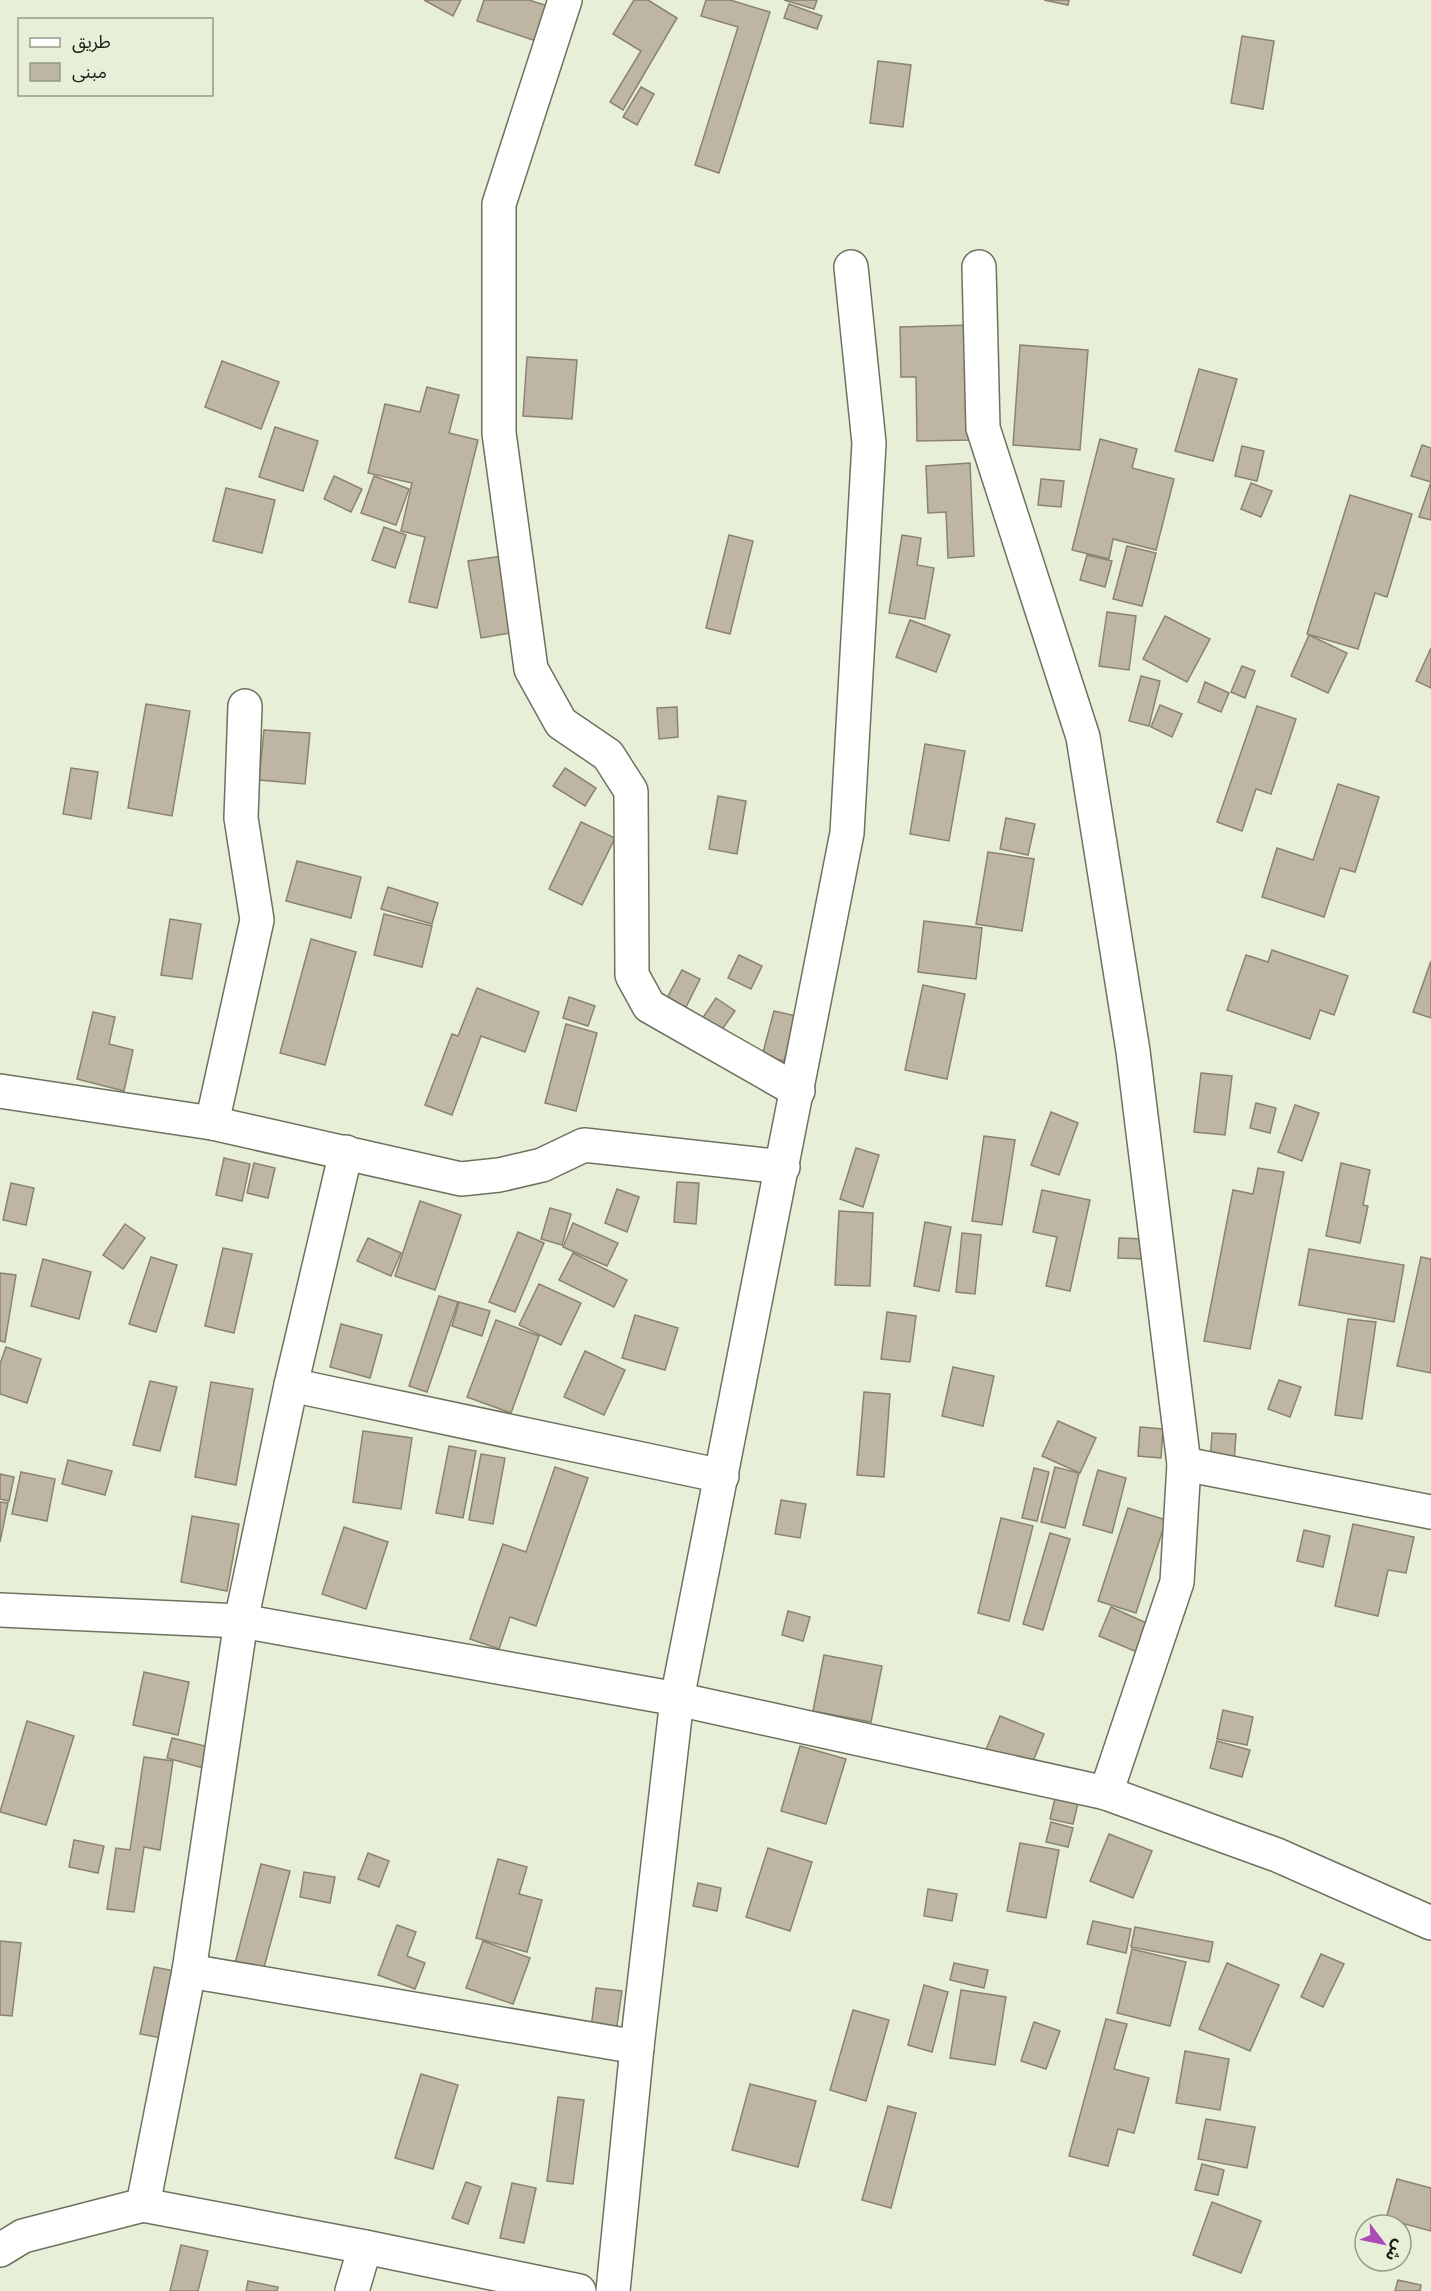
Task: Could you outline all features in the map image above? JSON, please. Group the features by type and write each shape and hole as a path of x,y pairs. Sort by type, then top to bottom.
{"street":[{"path":"565,0 499,204 499,434 531,669 561,723 608,755 632,791 632,975 649,1006 798,1091"},
{"path":"613,2291 637,2047 677,1699 847,833 869,443 851,267"},
{"path":"979,267 983,428 1083,737 1133,1051 1184,1464 1178,1582 1106,1793"},
{"path":"212,1123 257,920 241,818 245,706"},
{"path":"0,1091 212,1123 461,1179 499,1175 542,1164 584,1145 783,1167"},
{"path":"144,2205 189,1971 241,1621 291,1385 346,1152"},
{"path":"291,1385 722,1476"},
{"path":"1184,1464 1431,1512"},
{"path":"0,1610 241,1621 677,1699 1106,1793 1277,1855 1431,1923"},
{"path":"189,1971 637,2047"},
{"path":"0,2250 23,2236 144,2205 579,2291"},
{"path":"352,2291 365,2247"}],"building":[{"path":"424,0 461,0 453,16"},
{"path":"484,0 529,0 548,6 536,41 477,21"},
{"path":"634,0 648,0 677,18 623,110 610,102 641,51 613,34"},
{"path":"706,0 730,0 770,12 719,173 695,165 738,27 701,16"},
{"path":"784,0 817,0 814,9"},
{"path":"1044,0 1069,0 1068,5"},
{"path":"789,4 822,16 817,29 784,18"},
{"path":"1242,36 1274,41 1263,109 1231,103"},
{"path":"878,61 911,65 903,127 870,123"},
{"path":"641,87 654,94 637,125 623,117"},
{"path":"970,325 972,440 917,441 916,377 901,377 900,327"},
{"path":"1020,345 1088,350 1080,450 1013,445"},
{"path":"527,357 577,360 572,419 523,416"},
{"path":"222,361 279,382 261,429 205,407"},
{"path":"1199,369 1237,379 1213,461 1175,451"},
{"path":"427,387 459,395 449,433 478,440 437,608 409,602 425,537 401,531 412,483 368,473 385,404 420,412"},
{"path":"275,427 318,441 303,491 259,477"},
{"path":"1100,439 1137,449 1132,468 1174,479 1156,550 1113,539 1109,559 1072,550"},
{"path":"1422,445 1431,448 1431,482 1411,476"},
{"path":"1242,446 1264,451 1257,481 1235,476"},
{"path":"970,463 974,556 948,558 946,512 928,513 926,466"},
{"path":"334,476 362,489 351,512 324,499"},
{"path":"374,476 409,489 396,525 361,513"},
{"path":"1041,479 1064,481 1061,507 1038,505"},
{"path":"1431,482 1431,520 1419,517"},
{"path":"1251,483 1272,491 1261,517 1241,509"},
{"path":"226,488 275,500 262,553 213,541"},
{"path":"1350,495 1412,514 1387,597 1375,593 1358,649 1307,634"},
{"path":"384,527 406,535 395,568 372,560"},
{"path":"729,535 753,541 730,634 706,628"},
{"path":"902,535 921,538 917,565 934,568 925,619 889,613"},
{"path":"1127,546 1156,553 1142,606 1113,599"},
{"path":"509,555 522,631 481,638 468,561"},
{"path":"1087,555 1112,561 1105,587 1080,580"},
{"path":"1107,612 1136,616 1129,670 1099,666"},
{"path":"1165,616 1210,639 1187,682 1143,659"},
{"path":"910,620 950,635 936,672 896,657"},
{"path":"1309,635 1347,653 1328,693 1291,676"},
{"path":"1431,648 1431,688 1416,681"},
{"path":"1242,666 1255,671 1245,698 1231,692"},
{"path":"1141,676 1160,681 1149,726 1129,721"},
{"path":"1205,682 1229,693 1221,712 1198,702"},
{"path":"146,704 190,711 172,816 128,808"},
{"path":"1160,705 1182,714 1172,737 1151,727"},
{"path":"1257,706 1296,719 1271,794 1256,789 1242,831 1217,822"},
{"path":"677,707 678,737 659,739 657,708"},
{"path":"264,730 310,733 305,784 259,780"},
{"path":"925,744 965,751 949,841 910,834"},
{"path":"71,768 98,772 91,819 63,814"},
{"path":"565,768 596,788 585,806 553,786"},
{"path":"1338,784 1379,797 1355,872 1340,868 1324,917 1262,897 1277,848 1313,860"},
{"path":"718,796 746,801 737,854 709,849"},
{"path":"1006,818 1035,824 1028,855 1000,849"},
{"path":"581,822 615,838 582,905 549,889"},
{"path":"988,852 1034,859 1022,931 976,924"},
{"path":"297,861 361,877 351,918 286,901"},
{"path":"388,887 438,903 432,924 381,909"},
{"path":"384,914 432,926 422,967 374,955"},
{"path":"170,919 201,924 192,979 161,975"},
{"path":"924,921 982,928 976,979 918,972"},
{"path":"311,939 356,952 325,1065 280,1053"},
{"path":"1272,950 1348,976 1334,1015 1320,1010 1310,1039 1227,1010 1246,955 1268,962"},
{"path":"739,955 762,966 751,989 728,978"},
{"path":"1431,961 1431,1018 1413,1012"},
{"path":"682,970 700,979 685,1009 666,1000"},
{"path":"923,985 965,994 947,1079 905,1070"},
{"path":"477,988 539,1012 525,1052 481,1036 452,1115 425,1105 452,1034 458,1036"},
{"path":"569,997 595,1006 588,1026 563,1018"},
{"path":"716,998 735,1011 721,1031 702,1019"},
{"path":"774,1011 796,1016 784,1061 762,1056"},
{"path":"93,1012 115,1017 109,1044 133,1050 124,1091 77,1079"},
{"path":"566,1024 597,1033 576,1111 545,1103"},
{"path":"1201,1073 1232,1076 1225,1135 1194,1132"},
{"path":"1256,1103 1276,1108 1270,1133 1250,1128"},
{"path":"1295,1105 1319,1113 1302,1161 1278,1152"},
{"path":"1051,1112 1078,1123 1059,1175 1031,1165"},
{"path":"984,1136 1015,1140 1002,1225 972,1221"},
{"path":"856,1148 879,1155 863,1207 840,1199"},
{"path":"224,1158 250,1164 242,1201 216,1195"},
{"path":"254,1163 275,1168 268,1198 247,1193"},
{"path":"1341,1163 1370,1170 1363,1205 1368,1206 1360,1243 1326,1236"},
{"path":"1258,1168 1284,1172 1250,1349 1204,1341 1233,1190 1253,1194"},
{"path":"677,1182 699,1183 696,1224 674,1222"},
{"path":"11,1183 34,1188 26,1225 3,1220"},
{"path":"617,1189 639,1197 627,1232 605,1223"},
{"path":"1042,1190 1090,1200 1070,1291 1046,1286 1057,1237 1033,1232"},
{"path":"420,1201 461,1215 435,1290 395,1276"},
{"path":"550,1208 571,1214 562,1245 541,1239"},
{"path":"839,1211 873,1213 870,1286 835,1285"},
{"path":"925,1222 951,1227 939,1291 914,1286"},
{"path":"573,1223 618,1243 607,1266 563,1247"},
{"path":"125,1224 145,1238 123,1269 103,1255"},
{"path":"518,1232 544,1243 515,1312 489,1302"},
{"path":"962,1233 981,1235 975,1294 956,1292"},
{"path":"368,1238 401,1253 391,1276 357,1261"},
{"path":"1119,1238 1146,1239 1145,1259 1118,1258"},
{"path":"223,1248 252,1254 234,1333 205,1326"},
{"path":"1309,1249 1404,1265 1394,1322 1299,1305"},
{"path":"573,1253 627,1280 614,1307 559,1280"},
{"path":"151,1257 177,1265 156,1332 129,1324"},
{"path":"1421,1257 1431,1259 1431,1373 1397,1366"},
{"path":"43,1259 91,1272 79,1319 31,1306"},
{"path":"0,1273 16,1275 5,1342 0,1341"},
{"path":"539,1284 581,1303 561,1345 519,1325"},
{"path":"439,1296 458,1302 427,1392 409,1386"},
{"path":"459,1302 490,1311 482,1336 452,1326"},
{"path":"887,1312 916,1316 910,1362 881,1359"},
{"path":"635,1315 678,1328 665,1370 622,1358"},
{"path":"1348,1319 1376,1322 1362,1419 1335,1415"},
{"path":"496,1320 539,1336 511,1413 467,1397"},
{"path":"341,1324 382,1335 370,1378 330,1367"},
{"path":"6,1347 41,1359 27,1403 0,1394 0,1364"},
{"path":"585,1351 625,1370 604,1415 564,1397"},
{"path":"953,1367 994,1376 983,1426 942,1416"},
{"path":"1279,1380 1301,1387 1290,1417 1268,1409"},
{"path":"150,1381 177,1387 160,1451 133,1445"},
{"path":"211,1382 253,1389 236,1485 195,1477"},
{"path":"864,1392 890,1394 884,1477 857,1475"},
{"path":"1058,1421 1096,1438 1080,1473 1042,1456"},
{"path":"1140,1427 1163,1429 1161,1458 1138,1456"},
{"path":"363,1431 412,1438 401,1509 353,1502"},
{"path":"1212,1433 1236,1434 1234,1463 1210,1462"},
{"path":"449,1446 476,1451 463,1518 436,1513"},
{"path":"481,1454 505,1458 493,1524 469,1520"},
{"path":"68,1460 112,1471 105,1495 62,1484"},
{"path":"555,1467 588,1478 536,1626 510,1617 499,1649 470,1639 503,1544 526,1552"},
{"path":"1055,1467 1079,1473 1065,1528 1041,1522"},
{"path":"1034,1468 1049,1472 1037,1521 1022,1518"},
{"path":"1098,1470 1126,1478 1112,1533 1083,1525"},
{"path":"21,1472 55,1479 47,1521 12,1514"},
{"path":"0,1474 14,1477 9,1501 0,1499"},
{"path":"781,1500 806,1504 800,1538 775,1534"},
{"path":"0,1502 8,1503 0,1542"},
{"path":"1128,1508 1166,1520 1136,1613 1098,1601"},
{"path":"192,1516 239,1524 227,1591 181,1582"},
{"path":"1001,1518 1033,1526 1009,1621 978,1613"},
{"path":"1353,1524 1414,1537 1406,1573 1388,1570 1378,1616 1335,1606"},
{"path":"344,1527 388,1542 366,1609 322,1594"},
{"path":"1304,1530 1330,1536 1323,1567 1297,1561"},
{"path":"1050,1533 1070,1539 1043,1630 1023,1624"},
{"path":"1111,1607 1155,1627 1144,1655 1099,1636"},
{"path":"788,1611 810,1617 803,1641 782,1635"},
{"path":"824,1655 882,1666 871,1722 813,1711"},
{"path":"144,1672 189,1682 178,1735 133,1725"},
{"path":"1223,1710 1253,1717 1247,1745 1217,1739"},
{"path":"1000,1716 1044,1734 1030,1769 985,1752"},
{"path":"27,1721 74,1736 46,1825 0,1812"},
{"path":"172,1738 213,1748 207,1769 167,1758"},
{"path":"1217,1741 1250,1750 1242,1777 1210,1768"},
{"path":"800,1746 846,1759 826,1824 781,1811"},
{"path":"144,1757 173,1761 160,1850 144,1847 134,1912 107,1909 116,1848 130,1850"},
{"path":"1056,1794 1079,1799 1073,1824 1050,1819"},
{"path":"1051,1822 1073,1828 1068,1847 1046,1842"},
{"path":"1109,1834 1152,1851 1133,1898 1090,1881"},
{"path":"74,1840 104,1846 98,1873 69,1867"},
{"path":"1020,1843 1059,1850 1046,1918 1007,1911"},
{"path":"768,1848 812,1862 790,1931 746,1917"},
{"path":"368,1853 389,1861 379,1887 358,1879"},
{"path":"498,1859 527,1867 519,1894 542,1900 527,1952 476,1938"},
{"path":"261,1864 290,1871 260,1982 232,1975"},
{"path":"304,1872 335,1877 330,1903 300,1897"},
{"path":"698,1883 721,1888 717,1911 693,1906"},
{"path":"928,1889 957,1894 952,1921 924,1916"},
{"path":"1093,1921 1131,1929 1126,1953 1087,1944"},
{"path":"397,1925 416,1932 407,1956 425,1963 415,1989 378,1975"},
{"path":"1135,1927 1213,1942 1209,1962 1131,1947"},
{"path":"0,1941 21,1943 12,2016 0,2015"},
{"path":"483,1941 530,1958 513,2004 466,1988"},
{"path":"1132,1949 1186,1962 1170,2026 1117,2013"},
{"path":"1321,1954 1344,1964 1323,2007 1301,1997"},
{"path":"954,1963 988,1970 984,1988 950,1980"},
{"path":"1227,1963 1279,1985 1250,2051 1199,2029"},
{"path":"154,1967 175,1971 161,2038 140,2034"},
{"path":"924,1985 948,1992 932,2052 908,2045"},
{"path":"596,1988 622,1991 616,2032 591,2028"},
{"path":"961,1990 1006,1997 995,2065 950,2058"},
{"path":"853,2010 889,2020 866,2101 830,2090"},
{"path":"1106,2019 1127,2024 1114,2069 1149,2078 1134,2133 1118,2129 1108,2166 1069,2156"},
{"path":"1034,2022 1060,2031 1046,2069 1021,2061"},
{"path":"1185,2051 1229,2059 1220,2110 1176,2103"},
{"path":"421,2074 458,2085 433,2169 395,2158"},
{"path":"750,2084 816,2101 798,2167 732,2150"},
{"path":"558,2097 584,2100 573,2184 547,2181"},
{"path":"888,2106 916,2113 891,2208 862,2200"},
{"path":"1206,2119 1255,2127 1247,2168 1198,2159"},
{"path":"1202,2164 1224,2170 1218,2195 1195,2190"},
{"path":"1397,2179 1431,2188 1431,2231 1413,2226 1413,2213 1388,2213"},
{"path":"466,2182 481,2187 468,2224 452,2218"},
{"path":"512,2183 536,2188 524,2243 500,2238"},
{"path":"1212,2202 1261,2221 1241,2273 1193,2255"},
{"path":"181,2245 208,2251 198,2291 170,2291"},
{"path":"1398,2280 1421,2285 1420,2291 1395,2291"},
{"path":"248,2281 278,2287 277,2291 246,2291"}]}
